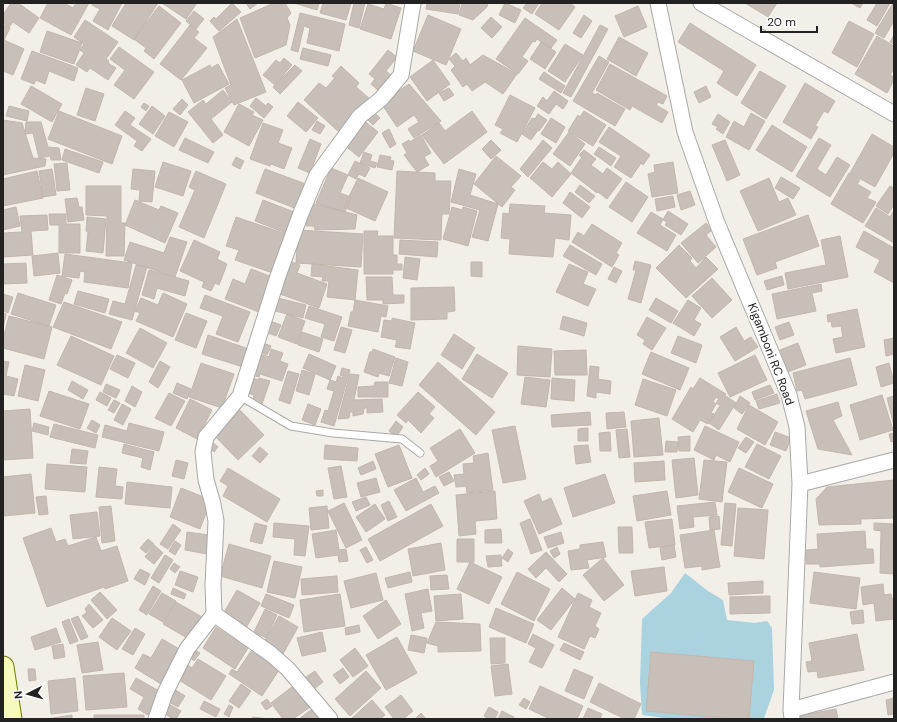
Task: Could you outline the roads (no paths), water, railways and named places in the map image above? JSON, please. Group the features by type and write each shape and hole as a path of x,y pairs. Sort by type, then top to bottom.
{"main road":[{"path":"3,668 11,719"}],"street":[{"path":"156,719 165,693 187,649 214,614 213,585 216,521 206,480 203,452 206,437 240,396 278,276 301,213 317,175 360,116 381,99 401,75 413,3"},
{"name":"Kigamboni RC Road","path":"658,3 685,132 717,223 789,396 797,427 800,484 792,715"},
{"path":"701,3 894,114"},
{"path":"800,484 894,460"},
{"path":"214,614 271,654 288,669 330,719"},
{"path":"792,715 894,682"}],"lane":[{"path":"240,396 291,426 333,433 402,439 420,453"}],"water":[{"path":"685,573 708,591 723,600 727,620 755,623 767,621 772,628 774,690 764,718 671,719 642,715 640,683 642,619 671,593"}]}
